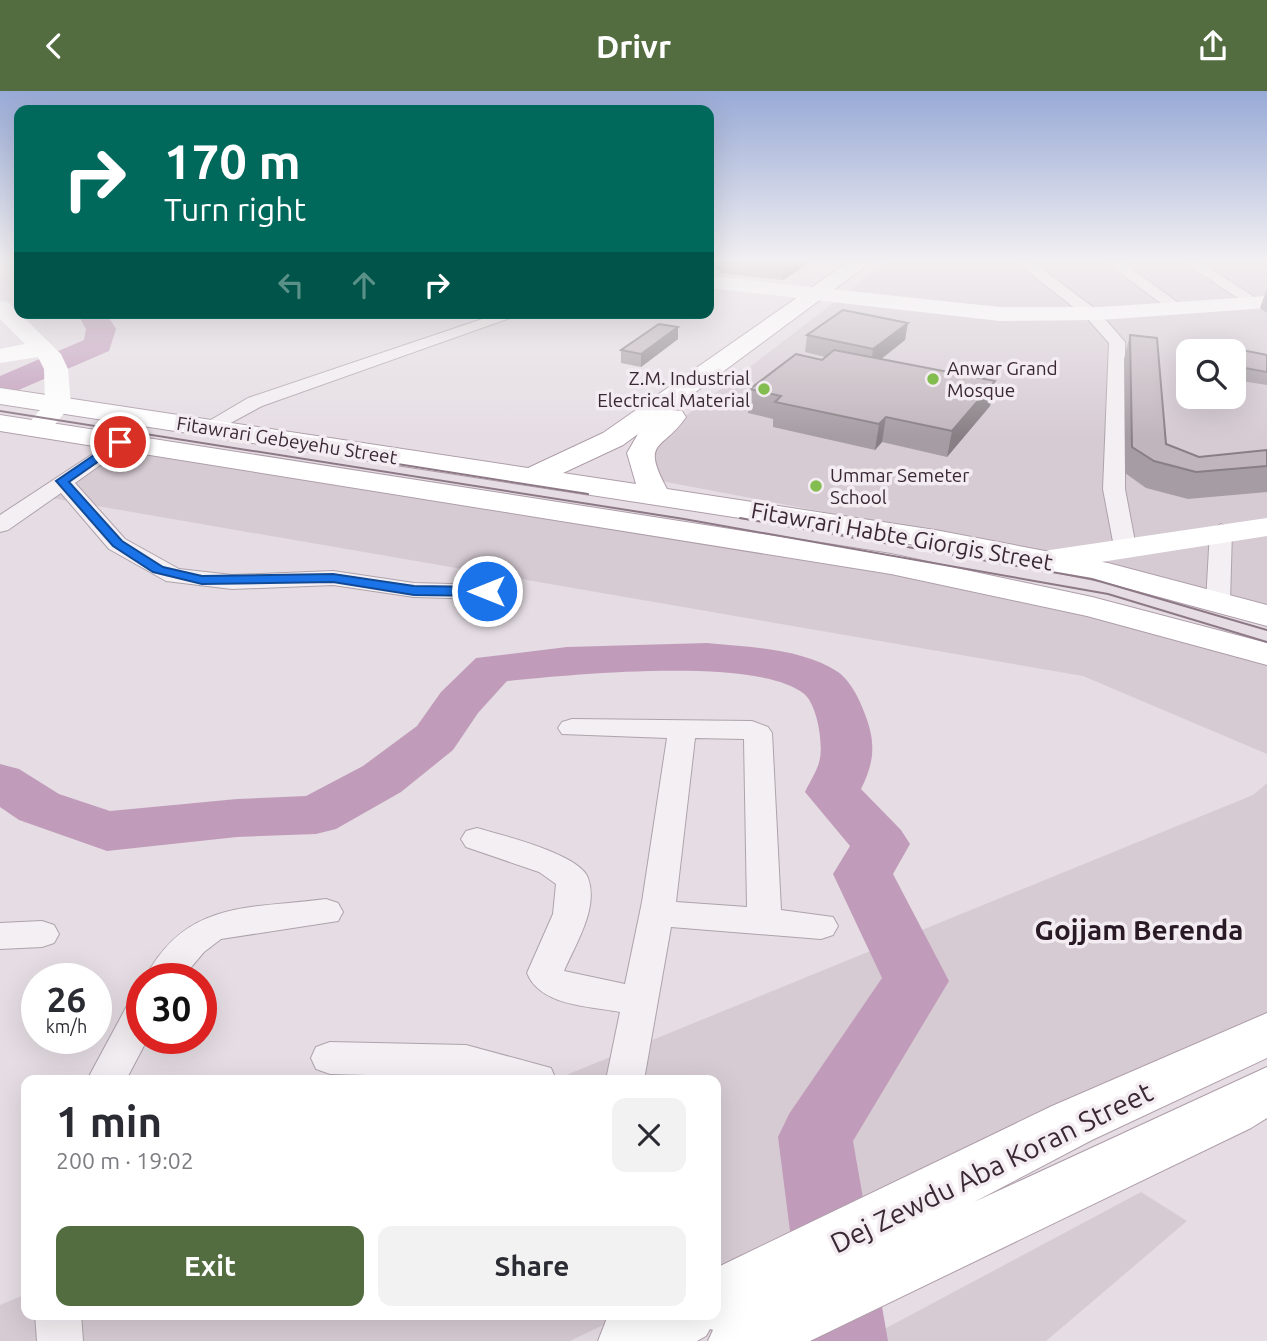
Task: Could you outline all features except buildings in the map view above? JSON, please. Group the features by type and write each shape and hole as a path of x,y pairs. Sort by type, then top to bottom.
{"main road":[{"path":"13,320 49,357 58,405 37,429"},
{"path":"482,498 613,439 796,320"},
{"path":"657,497 641,469 638,458 640,449 664,423 801,320"},
{"path":"0,356 49,357"},
{"name":"Fitawrari Gebeyehu Street","path":"3,396 532,477"},
{"name":"Fitawrari Gebeyehu Street","path":"0,423 482,498 940,574 1092,607 1267,654"},
{"path":"401,485 420,460"},
{"name":"Fitawrari Habte Giorgis Street","path":"532,477 935,539 1050,560 1267,616"},
{"path":"1050,560 1221,531 1267,527"},
{"name":"Dej Zewdu Aba Koran Street","path":"740,1341 818,1279 1072,1123 1267,1034"},
{"path":"1191,1070 1250,1100"},
{"name":"Dej Zewdu Aba Koran Street","path":"721,1308 818,1279 1116,1165 1250,1100"},
{"path":"1072,1123 1116,1165"}],"street":[{"path":"207,428 255,402 494,320"},
{"path":"1099,320 1114,335 1118,349 1114,489 1125,547"},
{"path":"0,525 120,442"},
{"path":"62,481 117,544 137,558 174,576 232,582 333,578 414,590 487,591"},
{"path":"1219,602 1221,531"},
{"path":"572,728 752,730 758,733 764,921"},
{"path":"626,1075 657,913 682,730"},
{"path":"477,839 550,864 572,878 573,904 545,974 547,978 558,985 639,1001"},
{"path":"174,963 198,936 214,927 326,912"},
{"path":"657,913 821,926"},
{"path":"0,936 42,934"},
{"path":"109,1075 126,1043"},
{"path":"330,1058 466,1061 518,1075"},
{"path":"58,1320 60,1341"}],"shaded area":[{"path":"811,320 1267,320 1267,610 1124,569 661,481 642,449"},
{"path":"120,446 831,556 1267,657 1267,754 1083,676 45,497"},
{"path":"1267,783 1267,1026 891,1188 721,1269 721,1075 566,1075 1253,795"},
{"path":"1141,1192 1187,1221 1046,1341 862,1341"},
{"path":"21,1296 21,1320 614,1320 570,1341 0,1341 0,1305"}],"waterway":[{"path":"0,388 98,345 101,329 96,320"},
{"path":"0,782 39,807 107,831 237,818 316,815 382,779 435,738 459,703 493,668 613,658 707,658 751,661 789,669 819,681 836,704 846,739 846,762 832,792 881,844 863,874 916,981 815,1137 846,1341"}],"tram line":[{"path":"0,411 684,519 1108,594 1267,642"},
{"path":"391,463 588,494"},
{"path":"740,518 1092,579 1267,630"}],"place":[{"name":"Anwar Grand Mosque","path":"933,379"},
{"name":"Z.M. Industrial Electrical Material","path":"764,389"},
{"name":"Ummar Semeter School","path":"816,486"}],"district":[{"name":"Gojjam Berenda","path":"1139,929"}],"route":[{"path":"120,442 62,481 117,544 158,570 174,576 232,582 305,577 353,580 387,588 487,591"}]}
